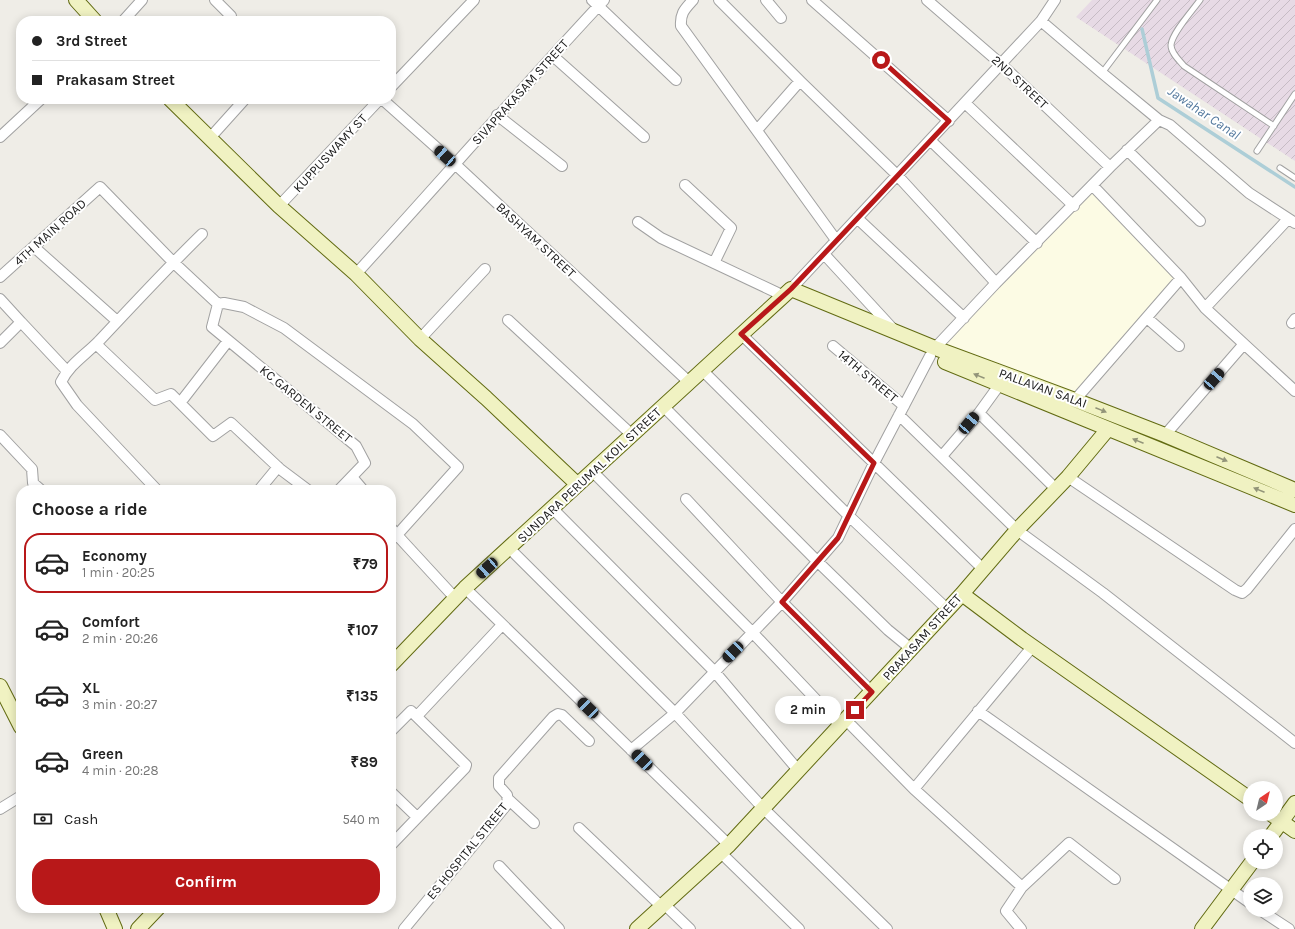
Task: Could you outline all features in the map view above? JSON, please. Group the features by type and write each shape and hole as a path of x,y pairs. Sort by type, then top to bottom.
{"street":[{"path":"76,0 91,16"},
{"path":"128,16 142,0"},
{"path":"215,0 231,16"},
{"path":"396,82 474,0"},
{"path":"693,0 680,17 681,26 836,240"},
{"path":"719,0 897,175 996,283"},
{"path":"766,0 781,18"},
{"path":"812,0 949,121"},
{"name":"2ND STREET","path":"927,0 1001,64 1110,167"},
{"path":"598,2 676,80"},
{"name":"SIVAPRAKASAM STREET","path":"356,274 456,165 497,115 553,56 598,2"},
{"path":"788,292 1041,21 1052,2"},
{"path":"1041,21 1160,120 1170,125 1249,193 1292,221 1205,308"},
{"path":"553,56 644,137"},
{"path":"756,130 800,81"},
{"path":"965,103 1074,206"},
{"path":"0,137 36,104"},
{"path":"175,104 279,206 356,274 420,339 486,398 577,484"},
{"path":"209,139 240,104"},
{"name":"KUPPUSWAMY ST","path":"279,206 376,104"},
{"name":"BASHYAM STREET","path":"387,104 456,165 689,382"},
{"path":"497,115 562,166"},
{"path":"631,750 675,713 782,602 838,538 874,463 932,352 996,283 1074,206 1110,167 1160,120"},
{"path":"930,140 1037,243"},
{"path":"1127,150 1200,221"},
{"path":"685,185 731,228 714,263"},
{"path":"1092,186 1181,278 1205,308 1243,345 1295,391"},
{"name":"4TH MAIN ROAD","path":"0,277 100,187 173,262"},
{"path":"857,218 964,318"},
{"path":"638,222 661,238 714,263 932,352 1000,384 1108,429 1295,505"},
{"path":"151,485 76,404 61,382 66,370 96,344 173,262 202,234"},
{"path":"34,247 117,321"},
{"path":"824,254 895,332"},
{"path":"173,262 218,304 224,303 244,307 284,328 413,424 458,467 396,531"},
{"path":"420,339 485,269"},
{"path":"1075,400 1181,278"},
{"name":"SUNDARA PERUMAL KOIL STREET","path":"396,660 460,593 631,434 664,406 788,292"},
{"name":"PALLAVAN SALAI","path":"788,292 895,332 932,352 1075,400 1165,435 1295,490"},
{"path":"0,299 66,370"},
{"name":"KC GARDEN STREET","path":"218,304 212,327 356,446 365,464 344,485"},
{"path":"1147,318 1179,346"},
{"path":"508,320 631,434"},
{"path":"0,343 21,322"},
{"path":"741,334 982,569"},
{"path":"180,403 228,341"},
{"path":"96,344 155,400 171,394 213,436 230,423 278,467 301,485"},
{"path":"1165,435 1243,345"},
{"name":"14TH STREET","path":"833,346 902,410 942,456 1017,530 1103,593 1295,743"},
{"path":"702,370 849,516 946,609"},
{"path":"942,456 979,412 1000,384"},
{"path":"664,406 818,562 888,630 910,648"},
{"path":"979,412 1056,490"},
{"name":"PRAKASAM STREET","path":"637,929 724,848 872,692 910,648 962,594 1017,530 1068,477 1108,429"},
{"path":"0,435 32,469 33,483 35,485"},
{"path":"263,485 278,467"},
{"path":"592,471 843,722 1022,888"},
{"path":"352,477 359,485"},
{"path":"1068,477 1235,590 1242,592 1247,589 1295,528"},
{"path":"686,499 782,602 872,692"},
{"path":"552,508 714,671 798,770"},
{"path":"396,537 460,593 502,625 631,750 799,929"},
{"path":"509,548 675,713 762,807 887,929"},
{"path":"962,594 1243,794"},
{"path":"417,716 502,625"},
{"path":"914,789 1033,646"},
{"path":"0,686 16,717"},
{"path":"396,726 411,711 466,765 465,768 396,840"},
{"path":"978,711 1243,899"},
{"name":"ES HOSPITAL STREET","path":"404,929 490,826 509,800 499,786 499,778 553,717 562,715 589,741"},
{"path":"396,797 417,817"},
{"path":"0,809 16,799"},
{"path":"509,800 534,823"},
{"path":"1283,812 1295,803"},
{"path":"1280,821 1295,831"},
{"path":"579,828 690,929"},
{"path":"1021,929 1006,911 1022,888 1069,843 1115,879"},
{"path":"499,866 559,929"},
{"path":"1202,929 1247,869"},
{"path":"108,913 115,929"},
{"path":"138,929 153,913"},
{"path":"1271,917 1289,929"}],"lane":[{"path":"1102,73 1157,0"},
{"path":"1200,0 1175,36 1171,46 1175,56 1184,66 1274,126"},
{"path":"1257,151 1295,94"},
{"path":"1280,168 1295,178"}],"shaded area":[{"path":"1092,0 1295,0 1295,161 1076,17"},
{"path":"1094,190 1182,277 1075,396 941,348"}],"waterway":[{"name":"Jawahar Canal","path":"1142,29 1158,98 1295,187"}],"route":[{"path":"855,710 872,692 782,602 838,538 874,463 741,334 791,289 949,121 881,60"}]}
